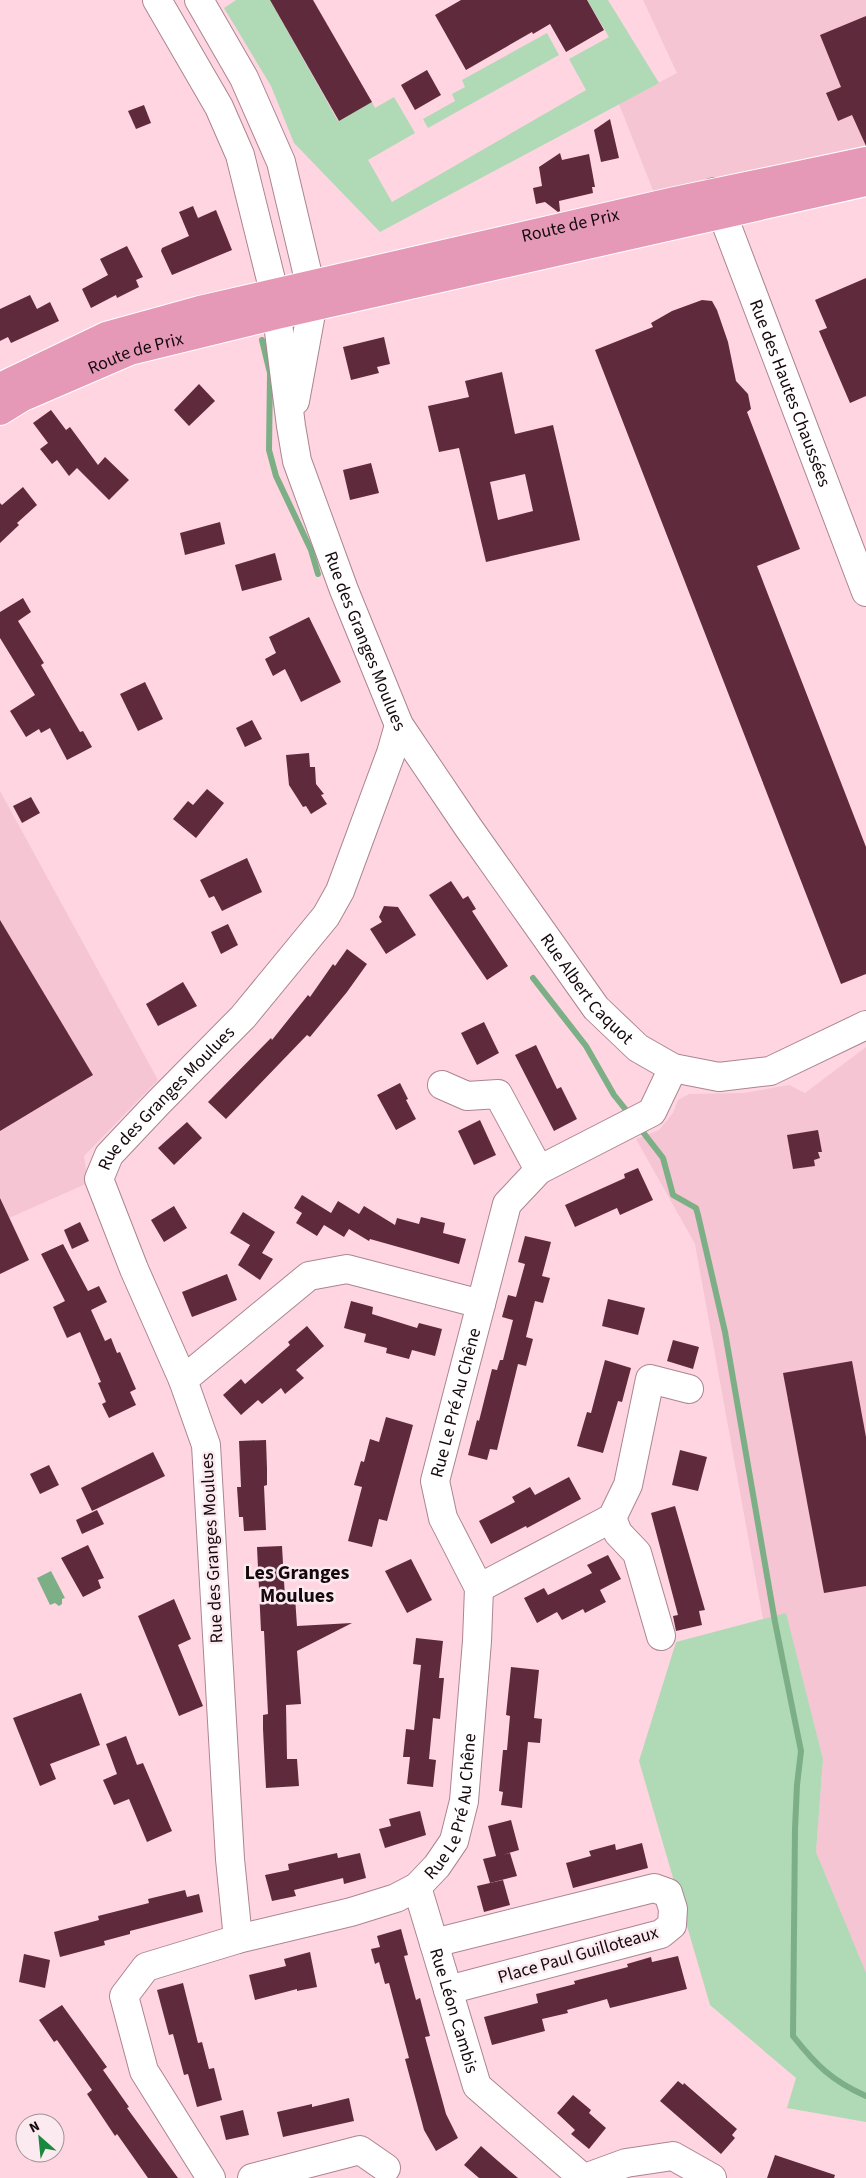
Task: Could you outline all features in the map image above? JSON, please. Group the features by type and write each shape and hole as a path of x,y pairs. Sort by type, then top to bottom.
{"main road":[{"name":"Route de Prix","path":"0,387 106,336 311,296 718,203 866,161"},
{"name":"Route de Prix","path":"718,203 866,182"},
{"name":"Route de Prix","path":"0,411 21,398 130,351 276,303"}],"street":[{"name":"Rue des Granges Moulues","path":"157,0 219,107 240,155 276,303 290,426 297,460 344,590 399,725 391,753 340,891 326,916 243,1017 109,1156 99,1179 134,1269 183,1380 206,1445 230,1859 238,1939"},
{"path":"199,0 244,78 281,162 311,296"},
{"name":"Rue des Hautes Chaussées","path":"718,203 866,592"},
{"name":"Rue des Granges Moulues","path":"290,426 311,296"},
{"name":"Rue Albert Caquot","path":"399,725 468,827 596,1008 638,1048 673,1068 720,1077 770,1071 866,1025"},
{"name":"Rue Le Pré Au Chêne","path":"211,2178 144,2071 124,1996 146,1967 238,1939 352,1912 396,1898 417,1887 437,1866 454,1841 464,1801 477,1641 479,1588 443,1518 435,1481 507,1204 539,1170 652,1112 673,1068"},
{"path":"442,1086 468,1096 498,1094 539,1170"},
{"path":"183,1380 309,1276 347,1269 481,1304"},
{"path":"479,1588 612,1518 628,1485 650,1379 689,1389"},
{"path":"612,1518 618,1533 637,1553 661,1636"},
{"name":"Rue Léon Cambis","path":"417,1887 477,2086 584,2178 626,2163 673,2156 712,2178"},
{"name":"Place Paul Guilloteaux","path":"434,1943 654,1888 668,1893 673,1909 672,1925 661,1934 448,1990"},
{"path":"252,2178 360,2150 386,2168"}],"shaded area":[{"path":"236,0 270,0 338,121 372,102 375,108 394,97 415,133 368,160 392,202 586,90 569,59 609,37 587,0 608,0 659,83 380,232 294,143 271,86 224,8"},
{"path":"643,0 866,0 866,145 654,193 619,104 677,73"},
{"path":"547,33 559,55 428,128 423,119 455,101 452,94 465,87 462,80"},
{"path":"0,791 158,1080 84,1156 88,1183 0,1222"},
{"path":"866,1047 866,1974 816,1852 823,1759 786,1614 763,1619 695,1244 636,1139 659,1130 673,1113 678,1100 689,1094 744,1093 789,1085 805,1093"},
{"path":"51,1571 65,1598 62,1599 62,1604 59,1606 55,1603 50,1605 37,1578"},
{"path":"786,1613 823,1759 816,1852 866,1973 866,2122 787,2108 796,2078 710,2005 639,1761 676,1642"}],"building":[{"path":"270,0 313,0 372,102 339,121"},
{"path":"461,0 587,0 604,30 566,52 550,24 533,34 532,32 466,70 435,15"},
{"path":"866,16 866,146 852,115 838,121 826,93 841,87 820,35"},
{"path":"427,70 441,95 415,110 401,85"},
{"path":"144,105 151,123 136,129 128,111"},
{"path":"610,119 619,158 601,162 594,130"},
{"path":"560,153 562,160 589,154 595,187 592,187 593,193 559,201 560,211 558,212 545,202 536,204 533,188 542,186 539,167"},
{"path":"193,206 198,218 216,210 232,250 172,275 161,251 162,248 189,236 179,212"},
{"path":"127,246 143,277 136,280 139,287 117,298 116,295 91,308 82,289 108,275 100,259"},
{"path":"866,278 866,396 850,403 819,331 827,328 815,300"},
{"path":"30,295 37,309 50,302 59,321 11,343 8,337 0,341 0,309"},
{"path":"702,300 712,301 717,310 728,342 736,381 748,394 751,409 747,412 800,549 757,566 866,847 866,974 841,984 595,350 653,327 651,323 672,311"},
{"path":"384,337 390,364 377,367 379,373 351,380 343,347"},
{"path":"502,372 515,434 553,425 580,540 486,562 459,448 439,452 428,406 469,397 465,381","holes":["525,474 533,511 498,520 490,482"]},
{"path":"199,384 215,401 189,426 174,410"},
{"path":"51,410 66,430 70,427 98,465 105,457 129,480 109,500 77,468 69,476 57,460 52,464 40,449 48,443 33,423"},
{"path":"371,463 379,493 350,500 343,470"},
{"path":"23,487 37,505 17,523 19,525 0,543 0,503 2,505"},
{"path":"220,522 225,544 185,555 180,533"},
{"path":"275,553 282,580 242,591 235,565"},
{"path":"23,598 31,612 18,621 44,663 41,665 80,732 83,731 92,747 67,760 50,728 41,733 39,729 26,737 10,711 35,695 0,638 0,612"},
{"path":"309,617 341,682 301,702 285,669 273,676 265,659 276,653 269,637"},
{"path":"145,682 163,719 138,731 120,694"},
{"path":"252,720 262,739 245,747 236,728"},
{"path":"309,753 310,767 315,767 316,784 324,794 321,795 327,804 311,814 306,806 303,807 289,785 286,755"},
{"path":"207,789 224,803 196,838 173,819 188,801 193,805"},
{"path":"31,797 40,813 22,823 13,806"},
{"path":"247,858 262,892 222,911 214,896 209,898 200,880"},
{"path":"451,881 463,899 468,896 476,909 472,911 508,966 487,980 429,895"},
{"path":"384,906 398,907 416,935 386,954 370,929 382,922 379,917"},
{"path":"0,920 93,1075 0,1131"},
{"path":"228,924 238,945 221,954 211,932"},
{"path":"347,949 367,964 310,1037 307,1035 226,1119 208,1102 271,1038 272,1040 308,995 310,997 333,964 335,966"},
{"path":"183,982 197,1006 158,1026 146,1004"},
{"path":"484,1022 499,1053 477,1065 461,1033"},
{"path":"536,1045 557,1089 561,1087 577,1119 554,1131 515,1055"},
{"path":"400,1083 416,1119 396,1130 377,1095"},
{"path":"480,1120 496,1155 474,1165 458,1131"},
{"path":"187,1122 202,1138 174,1165 158,1148"},
{"path":"818,1130 822,1152 818,1152 820,1158 814,1160 815,1166 793,1169 787,1135"},
{"path":"638,1168 653,1200 620,1215 617,1208 575,1227 565,1205 625,1178 624,1174"},
{"path":"302,1195 331,1213 338,1201 359,1214 364,1206 395,1225 397,1218 419,1224 421,1217 445,1223 443,1233 466,1239 459,1264 370,1239 369,1241 349,1229 344,1237 324,1225 317,1236 296,1223 302,1213 294,1208"},
{"path":"0,1198 29,1260 0,1274"},
{"path":"174,1206 187,1228 164,1242 151,1220"},
{"path":"243,1212 275,1232 262,1253 273,1259 260,1280 238,1265 250,1245 230,1233"},
{"path":"80,1222 89,1241 72,1249 64,1230"},
{"path":"525,1236 551,1242 542,1276 550,1278 543,1303 535,1301 526,1337 533,1339 526,1366 518,1364 497,1450 490,1449 487,1460 468,1455 492,1369 497,1370 500,1360 503,1360 513,1320 502,1317 508,1295 516,1297 525,1264 518,1262"},
{"path":"63,1244 88,1291 99,1286 107,1302 91,1310 105,1341 111,1338 117,1353 120,1352 136,1389 130,1392 136,1405 109,1418 102,1404 106,1402 98,1383 101,1382 80,1332 67,1338 53,1307 65,1301 41,1254"},
{"path":"227,1274 237,1300 192,1317 182,1292"},
{"path":"608,1299 645,1308 638,1335 602,1326"},
{"path":"351,1301 373,1307 372,1314 417,1328 419,1323 442,1329 435,1356 412,1350 409,1359 386,1353 387,1348 364,1342 366,1334 344,1328"},
{"path":"307,1326 324,1346 296,1370 304,1378 285,1394 281,1388 262,1404 258,1400 241,1415 223,1395 241,1379 245,1384 290,1345 288,1342"},
{"path":"673,1340 699,1347 693,1369 667,1361"},
{"path":"605,1360 631,1368 622,1402 618,1401 603,1453 577,1446 587,1412 591,1413"},
{"path":"852,1361 866,1437 866,1586 824,1593 783,1373"},
{"path":"386,1417 413,1425 387,1521 379,1519 372,1547 348,1541 362,1487 354,1485 361,1461 364,1462 370,1439 379,1442"},
{"path":"266,1440 267,1485 264,1486 266,1530 244,1531 243,1517 239,1517 237,1487 241,1487 239,1441"},
{"path":"680,1450 707,1457 698,1491 672,1485"},
{"path":"153,1452 165,1476 92,1511 81,1488"},
{"path":"49,1465 59,1485 40,1494 30,1474"},
{"path":"569,1477 581,1499 527,1528 526,1526 491,1544 479,1521 515,1502 512,1497 530,1487 535,1495"},
{"path":"675,1506 705,1610 699,1611 702,1625 676,1631 673,1616 678,1615 651,1513"},
{"path":"97,1510 104,1524 82,1534 76,1520"},
{"path":"88,1545 104,1578 98,1580 101,1588 83,1597 61,1558"},
{"path":"282,1546 285,1598 295,1597 297,1626 352,1623 297,1651 301,1704 286,1705 287,1759 297,1759 299,1786 266,1788 263,1715 268,1714 264,1631 261,1631 257,1547"},
{"path":"608,1555 621,1579 600,1590 606,1602 585,1613 583,1609 562,1620 557,1612 537,1623 524,1598 544,1588 548,1595 592,1573 587,1565"},
{"path":"411,1559 432,1600 407,1613 385,1571"},
{"path":"174,1599 191,1639 178,1645 203,1706 179,1716 138,1616"},
{"path":"416,1638 443,1641 439,1678 444,1678 440,1719 433,1718 429,1759 436,1760 433,1787 407,1784 410,1757 403,1757 406,1729 414,1730 421,1665 413,1664"},
{"path":"511,1667 539,1670 534,1718 542,1719 540,1743 528,1742 522,1808 501,1805 503,1792 499,1791 503,1750 507,1750 510,1716 506,1715"},
{"path":"81,1693 100,1745 50,1764 56,1779 40,1786 13,1718"},
{"path":"126,1736 137,1765 143,1763 172,1831 147,1842 129,1799 114,1805 103,1780 117,1774 106,1744"},
{"path":"420,1811 426,1835 385,1848 379,1829 391,1826 389,1819"},
{"path":"511,1820 519,1850 502,1855 510,1853 517,1876 490,1883 483,1859 496,1856 488,1826"},
{"path":"642,1843 648,1868 573,1888 566,1863 591,1856 589,1851 615,1844 616,1850"},
{"path":"337,1853 338,1858 360,1853 366,1878 344,1884 343,1878 294,1890 296,1896 272,1901 265,1875 289,1870 288,1864"},
{"path":"503,1880 510,1905 484,1912 477,1886"},
{"path":"185,1890 187,1897 199,1894 203,1912 130,1931 130,1934 104,1941 105,1945 60,1957 54,1932 99,1920 98,1916 149,1903 148,1899"},
{"path":"401,1929 408,1955 404,1956 416,2000 420,1998 430,2036 425,2037 446,2114 458,2138 436,2151 424,2130 405,2059 409,2058 389,1983 385,1984 379,1962 375,1964 371,1949 380,1947 377,1936"},
{"path":"310,1952 317,1987 297,1991 297,1989 255,2000 249,1975 286,1966 284,1959"},
{"path":"24,1954 50,1960 45,1988 19,1982"},
{"path":"678,1956 687,1989 610,2008 607,1999 567,2010 568,2013 542,2019 545,2031 492,2045 484,2017 538,2003 536,1994 575,1984 574,1981 628,1967 627,1964 651,1957 652,1962"},
{"path":"183,1983 198,2043 202,2042 209,2069 214,2068 222,2100 197,2107 188,2074 184,2075 173,2034 169,2035 157,1990"},
{"path":"62,2005 107,2067 103,2070 129,2107 127,2108 178,2178 148,2178 117,2134 115,2136 87,2094 92,2090 57,2040 54,2042 39,2020"},
{"path":"678,2081 683,2085 684,2083 737,2129 732,2135 735,2138 721,2154 660,2101"},
{"path":"573,2095 591,2110 589,2113 606,2128 589,2149 571,2134 575,2130 557,2113"},
{"path":"349,2098 354,2121 283,2137 277,2112 312,2104 312,2107"},
{"path":"243,2110 249,2135 226,2140 220,2116"},
{"path":"481,2146 518,2178 479,2178 464,2165"},
{"path":"775,2155 835,2175 834,2178 767,2178"}],"waterway":[{"path":"262,340 270,373 269,450 276,476 311,550 318,574"},
{"path":"533,978 586,1046 614,1095 630,1115"},
{"path":"639,1127 663,1158 673,1195 696,1208 698,1215 725,1332 775,1622 801,1751 795,1829 793,2036 809,2056 825,2071 843,2084 866,2096"}],"district":[{"name":"Les Granges Moulues","path":"297,1584"}]}
